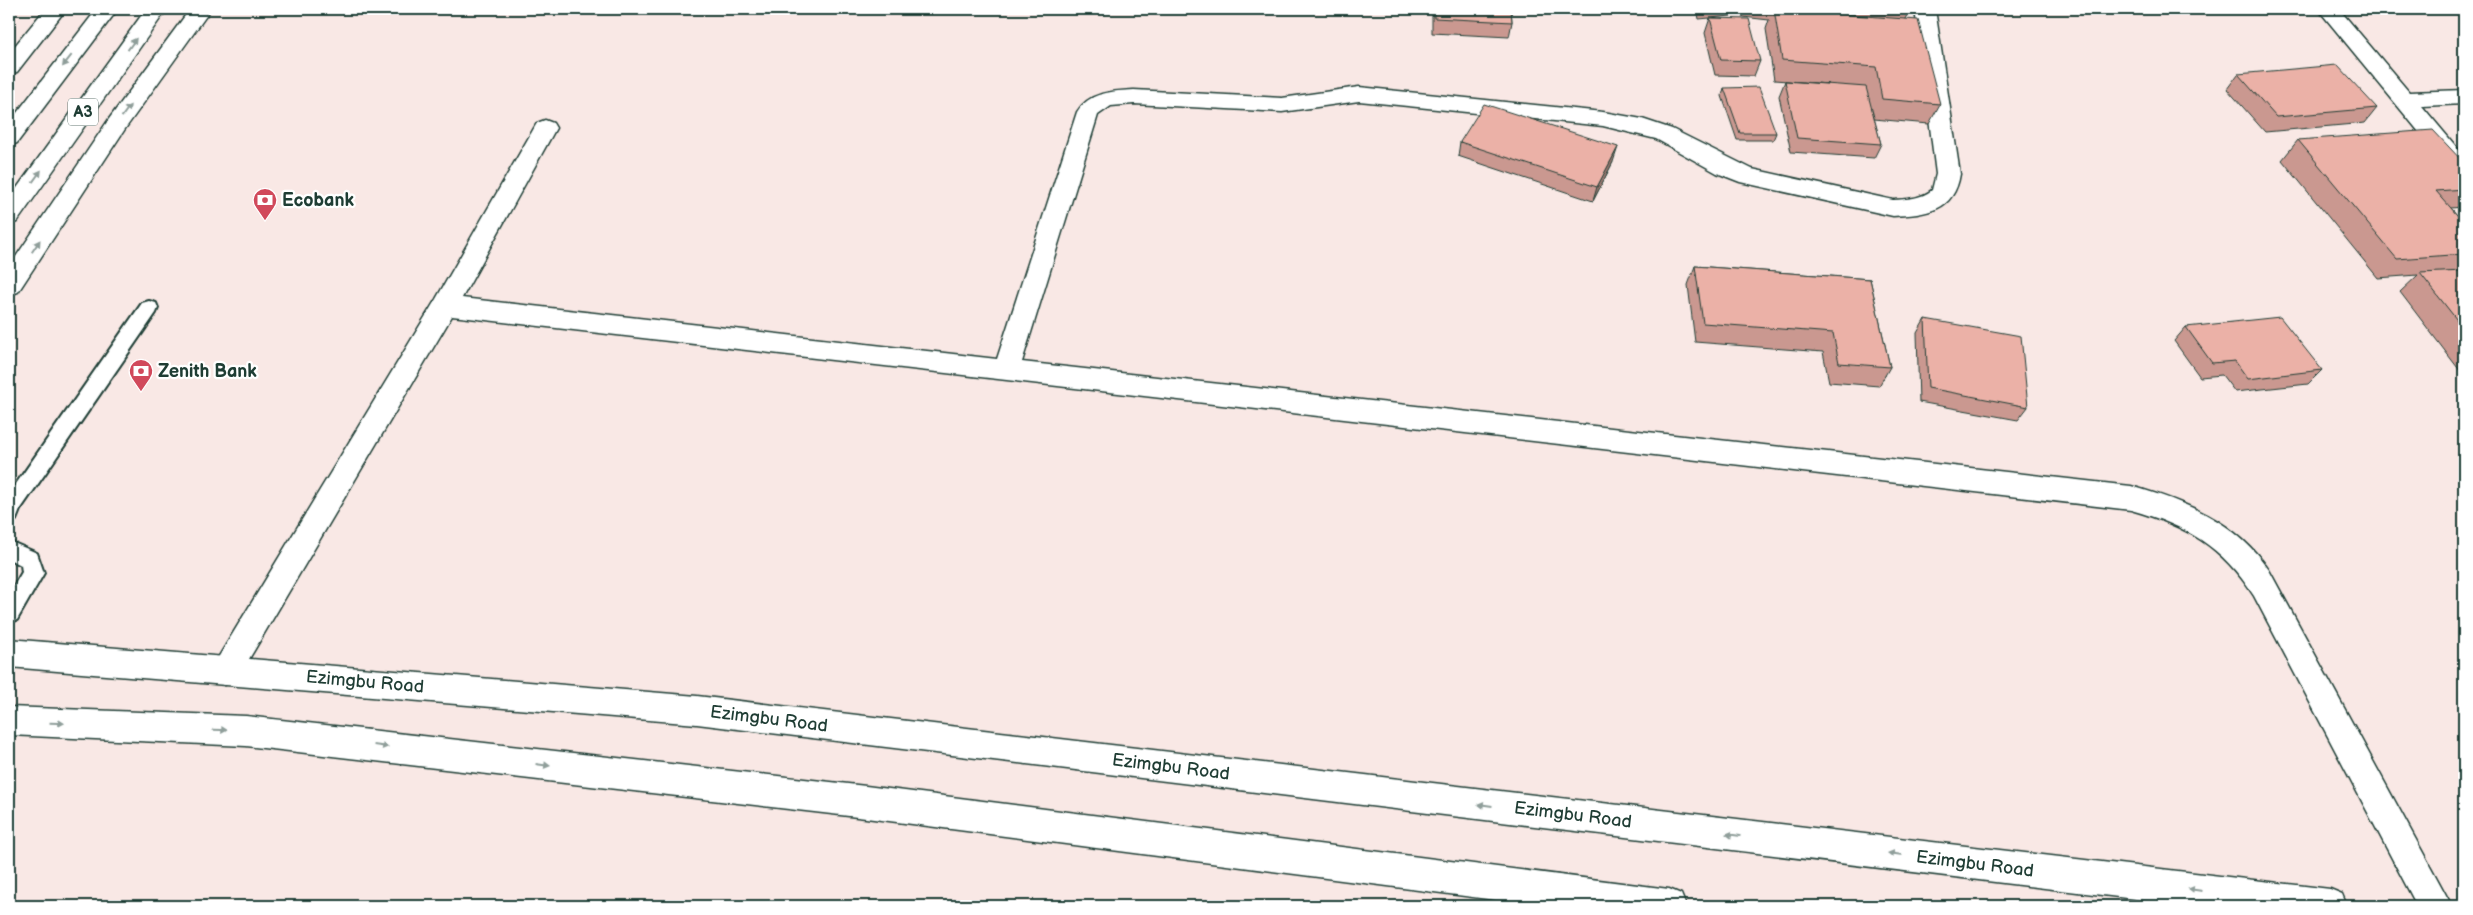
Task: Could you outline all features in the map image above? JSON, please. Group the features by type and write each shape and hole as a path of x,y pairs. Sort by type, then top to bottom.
{"main road":[{"path":"9,67 56,9"},
{"name":"A3","path":"9,138 108,9"},
{"name":"A3","path":"9,216 157,9"},
{"path":"9,286 117,124 201,9"},
{"path":"1007,369 1088,112 1096,104 1111,98 1134,97 1282,105 1359,94 1604,119 1638,125 1665,135 1726,169 1748,176 1893,208 1915,207 1934,200 1946,190 1948,174 1925,9"},
{"path":"2328,9 2464,171"},
{"path":"2404,100 2464,97"},
{"path":"225,670 445,306 545,128"},
{"path":"445,306 2131,498 2167,508 2207,526 2241,555 2264,587 2435,906"},
{"name":"Ezimgbu Road","path":"9,653 697,710 2330,906"},
{"path":"9,721 246,731 866,802 1669,906"}],"lane":[{"path":"9,514 11,507 149,308"},
{"path":"9,550 30,560 33,573 9,613"}],"building":[{"path":"1434,9 1511,9 1512,22 1434,18"},
{"path":"1701,9 1726,9 1701,12"},
{"path":"1774,9 1918,20 1940,104 1882,99 1876,67 1782,60"},
{"path":"1883,9 1909,9 1909,11"},
{"path":"1710,18 1749,19 1760,61 1721,60"},
{"path":"2337,65 2377,108 2276,117 2238,74"},
{"path":"1785,81 1866,87 1881,144 1797,138"},
{"path":"1759,87 1776,133 1740,133 1724,88"},
{"path":"1484,104 1618,147 1597,187 1460,142"},
{"path":"2433,130 2464,163 2464,189 2436,191 2464,223 2464,254 2397,259 2298,140"},
{"path":"1695,266 1870,279 1890,367 1839,363 1833,333 1703,323"},
{"path":"2464,271 2464,329 2420,273"},
{"path":"2280,317 2322,370 2248,379 2235,361 2212,363 2186,327"},
{"path":"1925,319 2021,336 2028,407 1928,388"}],"place":[{"name":"Ecobank","path":"265,221"},
{"name":"Zenith Bank","path":"141,392"}]}
